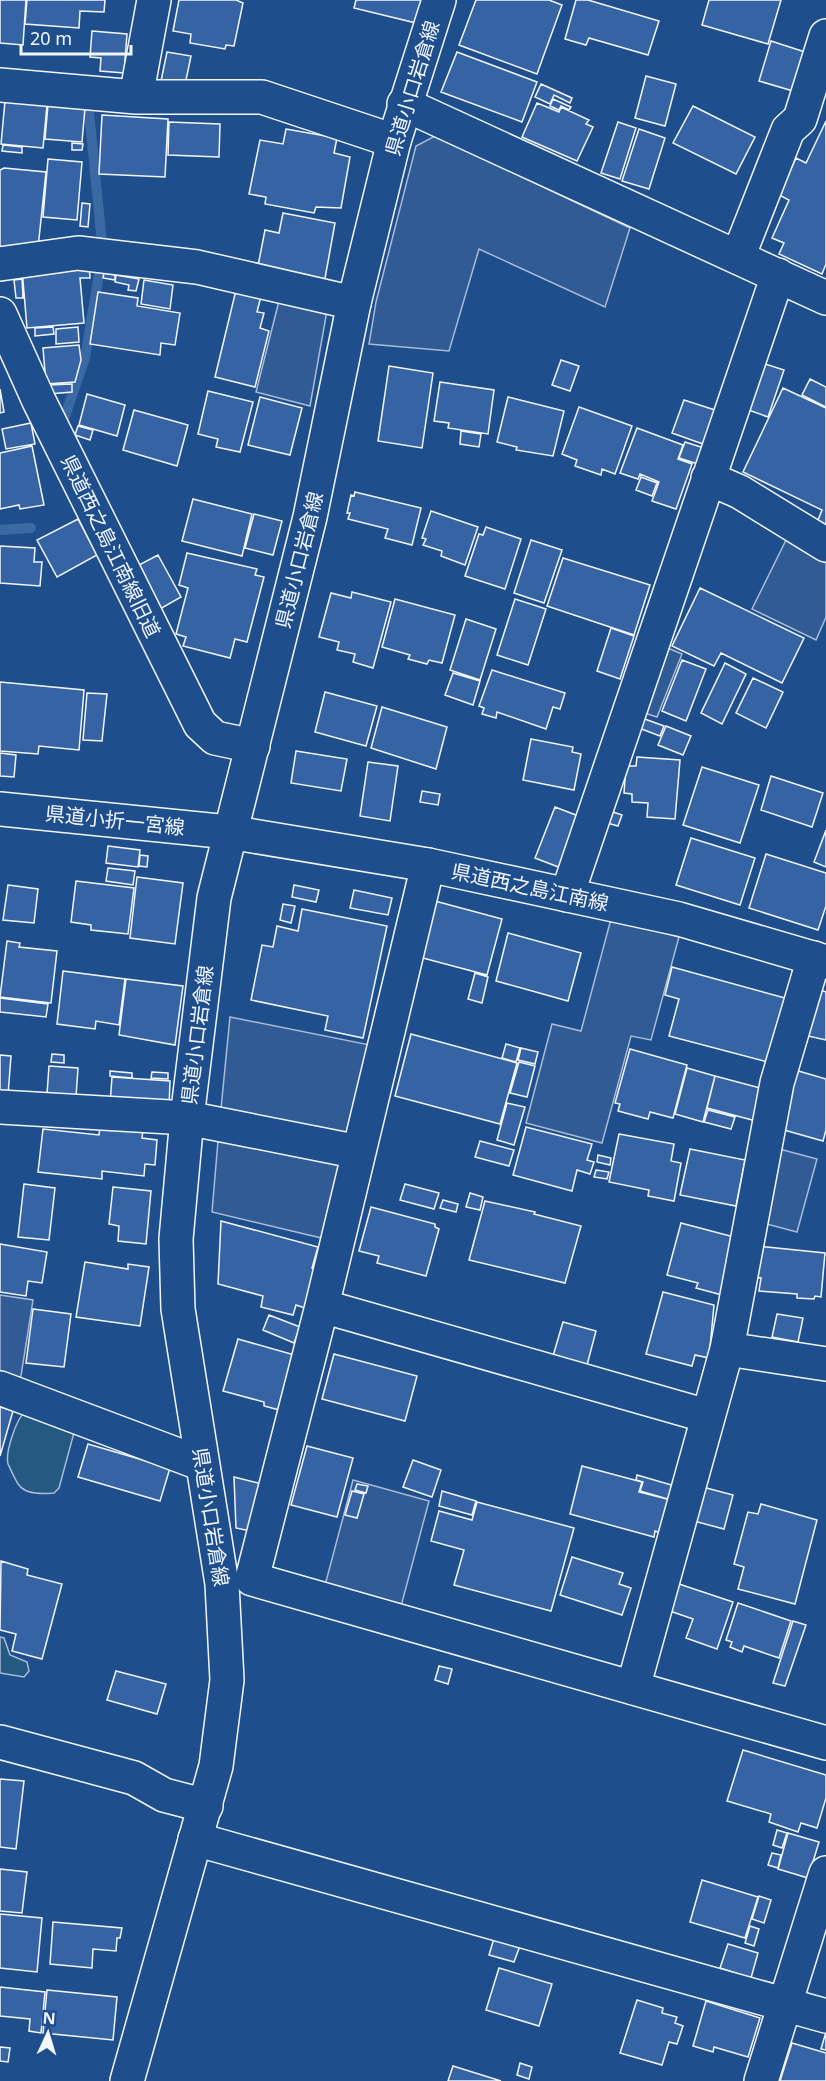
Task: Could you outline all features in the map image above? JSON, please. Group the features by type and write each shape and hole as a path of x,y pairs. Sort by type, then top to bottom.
{"street":[{"path":"136,97 153,0"},
{"name":"県道小口岩倉線","path":"127,2081 206,1806 223,1725 237,1582 202,1464 178,1309 176,1239 187,1118 214,898 310,517 354,303 394,141 439,0"},
{"path":"738,257 788,130 800,119 826,36"},
{"path":"0,85 136,97 262,97 394,141"},
{"path":"404,104 826,298"},
{"path":"0,264 78,253 197,267 354,303"},
{"path":"567,895 778,275"},
{"name":"県道西之島江南線旧道","path":"0,314 39,401 200,724 215,738 252,746"},
{"path":"708,478 740,492 826,545"},
{"name":"県道小折一宮線","path":"0,808 229,832"},
{"name":"県道西之島江南線","path":"229,832 428,865 679,919 820,960"},
{"path":"428,865 322,1306 237,1582 633,1688 826,1743"},
{"path":"633,1688 727,1349 777,1083 820,960"},
{"path":"0,1107 187,1118 359,1152"},
{"path":"322,1306 707,1416"},
{"path":"727,1349 826,1364"},
{"path":"0,1388 202,1464"},
{"path":"0,1742 134,1778 164,1795 206,1806"},
{"path":"195,1839 826,2016"},
{"path":"761,2081 826,1873"}],"shaded area":[{"path":"435,136 630,228 605,307 479,249 449,351 369,344 376,302 416,146"},
{"path":"281,293 328,305 310,406 256,392"},
{"path":"788,536 826,560 826,617 816,640 752,609"},
{"path":"663,646 682,654 657,717 638,711"},
{"path":"611,919 679,937 651,1040 631,1036 602,1143 526,1123 552,1024 581,1031"},
{"path":"230,1017 375,1046 354,1147 220,1119"},
{"path":"219,1129 352,1156 330,1240 212,1212"},
{"path":"772,1147 817,1159 797,1232 759,1222"},
{"path":"0,1295 33,1300 20,1382 0,1376"},
{"path":"25,1412 75,1429 59,1488 54,1493 26,1491 17,1482 8,1464 12,1436"},
{"path":"353,1480 429,1501 400,1610 324,1589"},
{"path":"0,1637 4,1638 10,1655 27,1662 29,1671 24,1677 0,1673"}],"building":[{"path":"0,0 26,0 23,45 0,43"},
{"path":"27,0 105,0 104,12 80,11 79,28 25,24"},
{"path":"179,0 236,0 243,3 234,46 226,45 225,49 190,43 191,34 173,31"},
{"path":"356,0 422,0 416,23 354,8"},
{"path":"476,0 549,0 562,5 537,74 459,45"},
{"path":"576,0 588,0 659,21 648,55 589,38 586,45 565,39"},
{"path":"709,0 781,0 768,44 702,25"},
{"path":"92,31 127,34 124,73 100,71 101,58 90,57"},
{"path":"771,41 805,52 793,91 759,81"},
{"path":"167,52 191,56 185,85 161,81"},
{"path":"457,52 537,82 522,122 441,92"},
{"path":"646,76 676,84 665,126 635,118"},
{"path":"541,84 572,98 570,103 554,95 550,104 535,97"},
{"path":"553,99 571,107 569,110 561,106 559,110 550,106"},
{"path":"5,101 47,105 43,148 1,144"},
{"path":"537,103 559,112 561,107 589,120 586,124 593,127 577,161 522,137"},
{"path":"48,105 85,108 82,142 45,139"},
{"path":"693,106 755,137 736,174 673,143"},
{"path":"102,115 168,119 165,177 99,174"},
{"path":"826,121 826,264 822,274 779,254 784,243 772,238 789,200 779,195 796,158 806,163"},
{"path":"169,122 220,124 219,157 168,155"},
{"path":"618,122 636,128 620,179 601,173"},
{"path":"286,129 337,138 334,153 350,157 341,208 316,207 314,213 265,204 266,197 249,194 260,140 283,144"},
{"path":"639,129 665,138 649,189 622,181"},
{"path":"72,143 83,144 82,150 72,150"},
{"path":"3,145 22,147 22,153 2,151"},
{"path":"48,159 82,162 77,220 43,217"},
{"path":"4,168 46,172 38,248 0,257 0,170"},
{"path":"82,203 90,204 88,227 80,226"},
{"path":"283,213 335,223 324,284 257,271 265,230 279,233"},
{"path":"89,264 90,278 80,278 84,323 27,328 22,269"},
{"path":"104,273 115,275 115,280 103,278"},
{"path":"116,275 139,279 136,291 128,290 129,285 115,282"},
{"path":"22,279 23,298 16,298 14,280"},
{"path":"144,280 173,285 170,309 141,304"},
{"path":"237,286 262,292 257,312 264,313 260,328 269,331 255,387 215,377"},
{"path":"98,292 138,298 137,306 180,313 175,345 161,343 160,355 90,344"},
{"path":"53,327 54,334 35,336 35,328"},
{"path":"78,327 79,342 56,344 56,329"},
{"path":"79,345 81,360 75,382 46,384 43,348"},
{"path":"561,360 579,366 570,391 552,385"},
{"path":"759,362 784,370 768,417 743,408"},
{"path":"389,366 433,373 422,448 378,441"},
{"path":"810,379 826,387 826,407 802,395"},
{"path":"440,382 494,390 488,434 448,428 449,423 434,421"},
{"path":"72,384 72,392 49,394 49,385"},
{"path":"783,388 826,408 826,525 818,520 822,510 743,472"},
{"path":"0,389 4,412 0,413"},
{"path":"208,391 253,402 240,452 216,447 218,439 198,434"},
{"path":"87,394 125,405 117,436 79,425"},
{"path":"260,397 302,408 290,455 248,445"},
{"path":"508,397 564,411 553,456 516,450 517,447 497,442"},
{"path":"684,400 715,410 703,444 672,433"},
{"path":"579,407 632,426 615,474 602,469 601,475 575,466 577,460 562,454"},
{"path":"134,410 188,425 177,466 123,450"},
{"path":"31,423 35,444 6,449 2,429"},
{"path":"78,426 93,430 90,440 75,435"},
{"path":"637,428 683,445 678,459 692,464 676,509 652,501 659,482 640,474 638,479 620,473"},
{"path":"461,431 481,434 479,447 460,444"},
{"path":"685,442 704,448 698,464 679,458"},
{"path":"32,446 44,505 20,509 19,505 0,509 0,453"},
{"path":"641,477 657,483 652,496 636,490"},
{"path":"355,492 421,508 412,545 385,538 388,529 348,519 351,495 354,496"},
{"path":"193,499 252,514 242,556 182,541"},
{"path":"431,511 478,527 465,565 441,556 442,551 423,545 426,539 422,538"},
{"path":"254,514 282,521 273,555 245,548"},
{"path":"78,519 97,555 57,577 37,540"},
{"path":"486,527 521,539 505,589 465,576 479,534 483,535"},
{"path":"531,540 562,550 544,603 514,593"},
{"path":"0,546 35,548 34,562 42,562 40,586 0,583"},
{"path":"187,553 257,569 255,575 264,577 247,642 235,639 230,658 183,646 186,637 176,634 188,588 179,585"},
{"path":"158,555 181,597 160,609 137,566"},
{"path":"563,558 650,585 634,635 547,606"},
{"path":"700,588 804,638 782,683 721,653 714,666 672,646"},
{"path":"352,592 391,602 373,668 353,662 355,654 337,650 339,642 319,637 331,593 351,598"},
{"path":"395,599 455,615 442,663 429,660 427,664 408,659 410,655 382,647"},
{"path":"515,599 546,609 528,665 497,655"},
{"path":"466,619 496,629 480,680 450,670"},
{"path":"611,628 634,636 620,679 597,671"},
{"path":"682,660 706,669 686,721 662,711"},
{"path":"725,663 746,674 722,724 701,713"},
{"path":"492,670 565,693 560,709 553,707 546,729 497,712 496,718 482,714 484,708 479,706"},
{"path":"453,673 480,681 473,705 445,695"},
{"path":"753,678 783,692 766,728 736,713"},
{"path":"0,682 84,690 79,750 39,746 38,754 0,751"},
{"path":"325,692 377,706 366,746 315,732"},
{"path":"87,693 107,694 102,741 83,740"},
{"path":"382,707 447,727 436,769 371,748"},
{"path":"642,718 664,726 660,736 639,728"},
{"path":"666,726 691,736 683,755 658,745"},
{"path":"531,739 573,747 572,752 581,754 574,790 523,780"},
{"path":"296,751 347,759 341,791 291,783"},
{"path":"0,753 16,755 14,777 0,776"},
{"path":"637,757 680,760 675,819 647,817 648,803 632,802 632,794 624,793 626,766 636,766"},
{"path":"368,762 398,766 390,821 360,816"},
{"path":"702,767 759,785 740,843 683,825"},
{"path":"771,776 823,793 812,827 761,810"},
{"path":"422,791 440,794 438,805 420,802"},
{"path":"555,807 581,817 561,868 535,858"},
{"path":"610,811 622,815 618,826 607,823"},
{"path":"826,830 826,867 814,862"},
{"path":"691,838 755,858 740,905 676,885"},
{"path":"108,846 140,850 138,867 106,863"},
{"path":"766,854 826,873 826,906 818,930 749,908"},
{"path":"140,855 148,856 147,867 139,866"},
{"path":"108,868 135,871 133,885 106,881"},
{"path":"137,877 183,883 175,944 130,938"},
{"path":"76,881 134,888 128,934 91,930 91,925 71,922"},
{"path":"8,885 38,889 34,923 3,920"},
{"path":"294,885 319,890 316,902 292,897"},
{"path":"354,890 392,898 388,915 350,908"},
{"path":"435,901 502,919 487,975 419,957"},
{"path":"283,904 295,906 291,923 280,920"},
{"path":"302,909 387,926 363,1038 325,1030 328,1016 251,1000 262,945 273,947 277,926 298,931"},
{"path":"508,933 581,953 568,1001 496,981"},
{"path":"7,941 20,943 19,947 57,951 51,1003 0,997"},
{"path":"672,967 785,998 768,1062 669,1036 679,999 665,995"},
{"path":"63,971 125,979 119,1025 96,1021 95,1029 57,1024"},
{"path":"475,973 488,977 482,1003 468,999"},
{"path":"126,979 183,986 175,1045 119,1035"},
{"path":"821,990 826,992 826,1040 808,1036"},
{"path":"0,998 48,1004 46,1017 0,1012"},
{"path":"411,1034 517,1063 500,1124 395,1096"},
{"path":"506,1044 520,1048 516,1062 502,1058"},
{"path":"521,1048 538,1052 535,1064 518,1060"},
{"path":"630,1049 687,1065 673,1118 650,1112 648,1119 618,1111 620,1104 615,1103"},
{"path":"52,1054 64,1055 64,1063 51,1062"},
{"path":"0,1055 11,1056 8,1095 0,1094"},
{"path":"519,1062 535,1066 527,1097 510,1093"},
{"path":"49,1066 78,1068 76,1097 47,1094"},
{"path":"687,1068 715,1076 703,1122 675,1114"},
{"path":"795,1070 826,1079 826,1130 823,1141 784,1130 787,1120 782,1118"},
{"path":"110,1071 132,1073 132,1078 110,1076"},
{"path":"152,1072 168,1073 168,1079 151,1078"},
{"path":"715,1076 764,1089 756,1121 707,1108"},
{"path":"112,1077 170,1081 169,1108 110,1104"},
{"path":"507,1103 525,1107 514,1145 497,1140"},
{"path":"708,1110 735,1117 731,1129 704,1122"},
{"path":"100,1126 143,1130 142,1138 157,1140 155,1165 145,1164 144,1176 102,1171 102,1179 38,1172 43,1129 99,1135"},
{"path":"526,1127 592,1144 587,1160 594,1162 590,1174 577,1170 572,1191 513,1175"},
{"path":"619,1134 674,1144 671,1161 681,1163 674,1201 648,1196 649,1190 609,1182"},
{"path":"480,1141 514,1150 509,1166 475,1157"},
{"path":"690,1149 745,1160 736,1206 680,1195"},
{"path":"598,1155 611,1158 610,1165 597,1162"},
{"path":"596,1170 609,1172 607,1179 594,1177"},
{"path":"24,1184 55,1188 49,1240 18,1237"},
{"path":"405,1184 439,1193 434,1209 400,1200"},
{"path":"113,1187 151,1191 146,1244 118,1241 119,1226 109,1224"},
{"path":"470,1193 483,1197 480,1210 466,1207"},
{"path":"443,1200 458,1204 456,1212 440,1208"},
{"path":"485,1201 535,1212 534,1214 581,1226 565,1283 469,1260"},
{"path":"371,1207 435,1224 435,1227 439,1229 426,1276 377,1263 379,1256 359,1251"},
{"path":"221,1221 318,1247 312,1268 318,1270 308,1309 296,1305 293,1315 261,1307 263,1296 218,1284"},
{"path":"681,1223 734,1237 722,1295 696,1288 698,1283 667,1275"},
{"path":"0,1244 47,1252 42,1283 28,1281 26,1296 0,1292"},
{"path":"757,1246 825,1253 821,1297 797,1298 797,1294 759,1291 761,1278 754,1277"},
{"path":"85,1262 128,1269 128,1264 149,1267 140,1326 76,1317"},
{"path":"663,1292 714,1305 709,1358 695,1355 692,1366 646,1354"},
{"path":"33,1309 71,1314 64,1367 26,1363"},
{"path":"777,1314 803,1318 798,1342 772,1337"},
{"path":"269,1315 300,1327 294,1343 263,1330"},
{"path":"563,1322 596,1331 587,1365 553,1356"},
{"path":"238,1339 298,1356 283,1411 264,1406 264,1402 223,1391"},
{"path":"334,1354 417,1376 405,1421 322,1399"},
{"path":"0,1407 13,1411 0,1456"},
{"path":"88,1444 170,1468 160,1501 78,1477"},
{"path":"307,1446 353,1458 337,1517 291,1505"},
{"path":"413,1460 441,1470 432,1497 403,1487"},
{"path":"582,1466 642,1482 639,1492 671,1500 661,1533 655,1531 654,1537 570,1514"},
{"path":"637,1475 675,1486 671,1500 640,1491 643,1482 636,1480"},
{"path":"234,1477 266,1485 255,1532 236,1528"},
{"path":"357,1484 368,1486 366,1493 355,1490"},
{"path":"699,1486 733,1495 724,1529 690,1520"},
{"path":"352,1491 364,1494 357,1518 345,1515"},
{"path":"442,1491 476,1501 472,1515 439,1506"},
{"path":"477,1502 574,1528 551,1611 454,1585 464,1550 431,1541 439,1511 472,1520"},
{"path":"761,1504 817,1520 795,1604 738,1589 744,1567 734,1564 748,1512 758,1514"},
{"path":"572,1557 623,1573 619,1584 631,1588 622,1615 560,1595"},
{"path":"1,1561 28,1569 27,1575 62,1584 42,1659 12,1651 16,1634 0,1630"},
{"path":"676,1583 733,1602 717,1649 686,1638 693,1619 667,1610"},
{"path":"738,1603 791,1621 779,1658 744,1646 742,1652 730,1647 732,1642 726,1640"},
{"path":"793,1621 806,1625 785,1686 773,1683"},
{"path":"439,1666 452,1669 448,1684 435,1680"},
{"path":"116,1671 166,1684 157,1714 107,1700"},
{"path":"743,1750 826,1775 826,1798 817,1828 801,1823 798,1832 769,1822 771,1814 727,1801"},
{"path":"0,1779 24,1781 16,1849 0,1847"},
{"path":"777,1830 787,1833 782,1848 773,1845"},
{"path":"788,1833 819,1842 808,1878 778,1869"},
{"path":"772,1853 781,1855 778,1868 768,1865"},
{"path":"0,1869 27,1872 22,1913 0,1911"},
{"path":"702,1880 758,1897 745,1938 690,1922"},
{"path":"759,1896 771,1900 764,1923 752,1919"},
{"path":"0,1914 42,1918 37,1972 0,1968"},
{"path":"53,1922 122,1928 120,1938 117,1938 116,1951 93,1949 92,1968 50,1964"},
{"path":"750,1926 759,1929 754,1946 745,1943"},
{"path":"495,1935 521,1943 514,1962 489,1955"},
{"path":"728,1944 758,1953 751,1978 720,1968"},
{"path":"499,1968 552,1984 539,2026 486,2010"},
{"path":"0,1987 45,1992 41,2033 29,2031 30,2019 0,2016"},
{"path":"47,1990 117,1997 113,2040 43,2033"},
{"path":"637,2000 663,2008 662,2013 677,2017 675,2023 683,2026 677,2044 669,2042 662,2065 620,2053"},
{"path":"706,2001 760,2018 748,2057 714,2047 713,2052 693,2046"},
{"path":"826,2032 826,2050 821,2049"},
{"path":"792,2043 826,2053 826,2081 780,2081"},
{"path":"0,2047 10,2048 8,2062 0,2061"},
{"path":"520,2063 532,2067 529,2079 517,2075"},
{"path":"453,2066 501,2081 448,2081"}],"waterway":[{"path":"89,112 102,243"},
{"path":"65,416 85,358 101,262"},
{"path":"0,530 31,528"}]}
